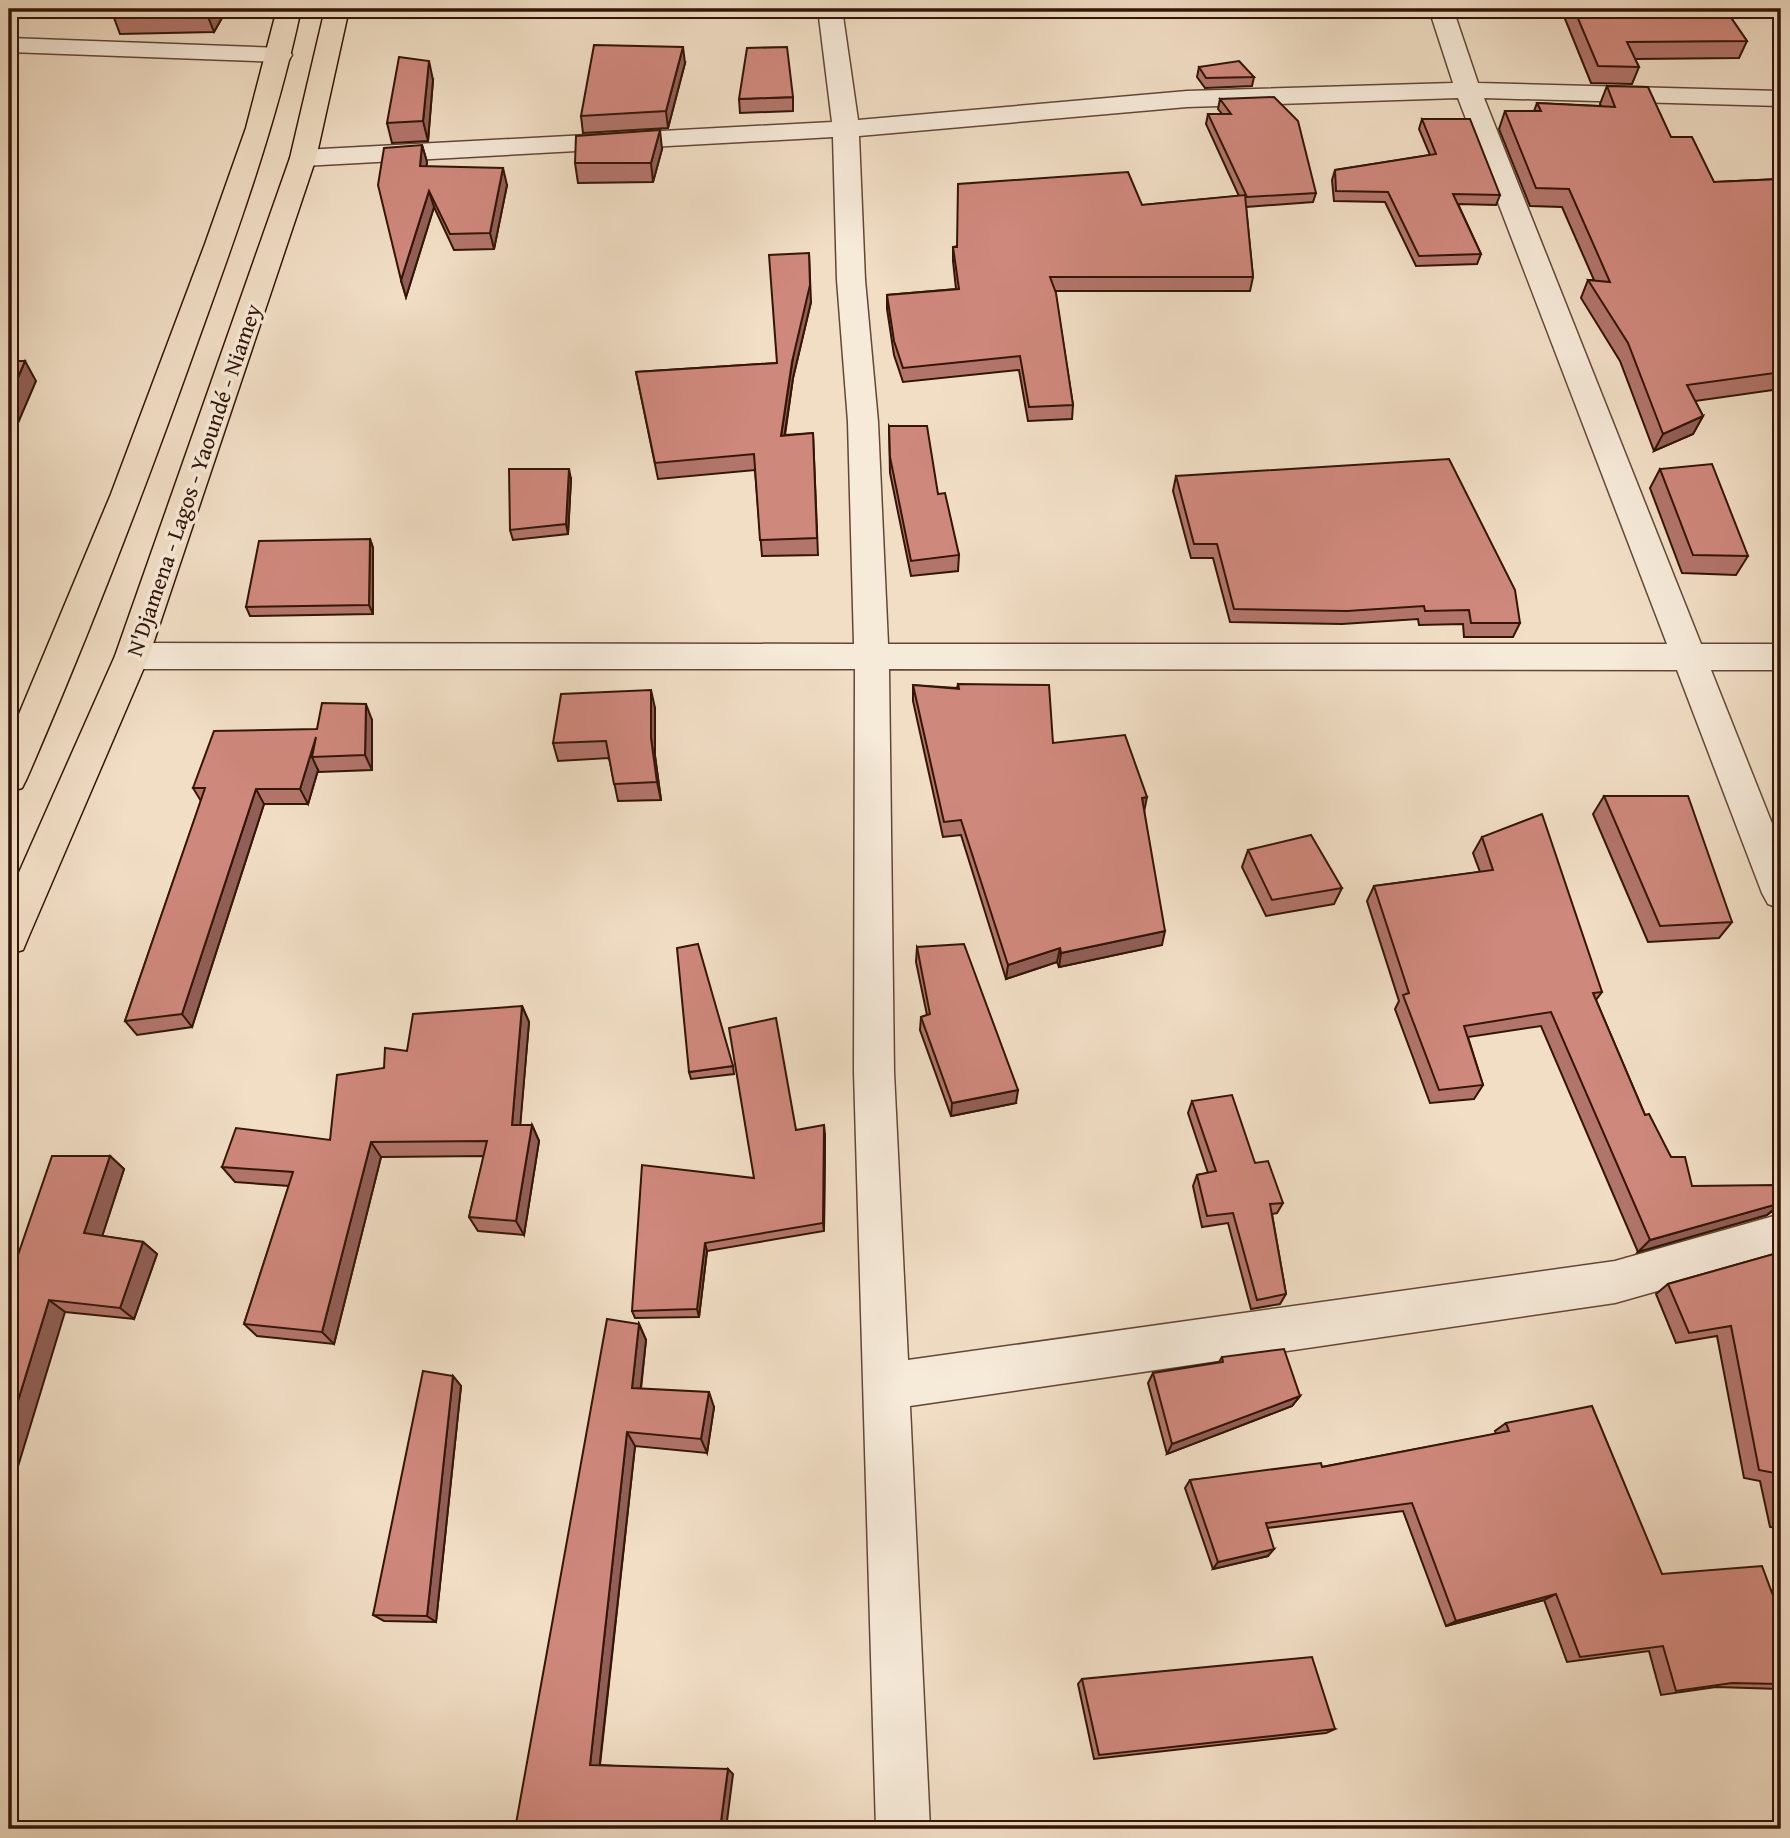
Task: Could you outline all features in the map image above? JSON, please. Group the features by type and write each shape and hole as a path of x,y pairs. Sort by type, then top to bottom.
{"highway":[{"path":"9,778 158,414 252,153 280,55 289,9"},
{"name":"N'Djamena - Lagos - Yaoundé - Niamey","path":"9,938 132,656 303,158 337,9"}],"street":[{"path":"830,9 846,129 851,280 863,422 872,659 874,1072 903,1829"},
{"path":"1441,9 1468,90 1781,893"},
{"path":"9,45 280,55"},
{"path":"303,158 846,129 1187,99 1468,90 1781,98"},
{"path":"132,656 872,659 1781,657"},
{"path":"886,1385 1615,1282 1781,1235"}],"building":[{"path":"116,9 210,9 207,14 113,15"},
{"path":"1574,9 1725,9 1747,41 1627,42 1639,67 1598,66"},
{"path":"594,45 683,47 666,111 581,116"},
{"path":"787,47 793,97 739,99 747,48"},
{"path":"399,57 429,61 423,121 387,123"},
{"path":"1239,61 1254,77 1206,78 1199,67"},
{"path":"1607,86 1648,87 1671,137 1692,137 1714,182 1781,179 1781,372 1687,385 1703,416 1663,434 1628,343 1588,280 1610,282 1569,189 1536,188 1505,111 1541,111 1537,103 1615,107"},
{"path":"1274,97 1298,121 1316,193 1247,197 1208,114 1231,114 1220,99"},
{"path":"1422,119 1470,119 1500,195 1453,194 1481,254 1419,256 1388,192 1336,191 1335,170 1436,154"},
{"path":"660,130 651,163 575,163 576,136"},
{"path":"422,145 420,166 503,168 490,233 450,234 429,191 401,280 378,185 384,148"},
{"path":"1128,172 1142,205 1245,195 1253,277 1050,277 1056,293 1073,405 1029,407 1020,356 903,368 894,341 887,295 959,289 953,247 957,247 958,184"},
{"path":"809,253 810,285 792,362 781,436 813,433 817,538 760,540 754,454 655,463 636,372 777,363 769,255"},
{"path":"9,361 25,361 9,399"},
{"path":"889,426 927,426 938,494 945,493 959,555 911,561 890,457"},
{"path":"1449,459 1515,590 1520,623 1471,623 1469,610 1425,611 1424,606 1347,611 1234,609 1217,544 1194,544 1176,476"},
{"path":"1712,464 1748,556 1693,555 1660,469"},
{"path":"509,469 569,469 566,524 510,530"},
{"path":"370,539 369,605 246,607 259,541"},
{"path":"958,684 1049,685 1053,743 1125,735 1147,797 1142,798 1165,931 1061,953 1060,948 1008,965 961,820 944,822 913,685 959,689"},
{"path":"651,690 651,738 657,782 614,784 606,741 553,743 561,694"},
{"path":"322,703 366,704 365,755 312,757 316,737 300,789 256,789 182,1014 125,1021 205,788 193,788 214,731 317,729"},
{"path":"1604,796 1688,796 1732,922 1660,926"},
{"path":"1542,814 1602,992 1593,993 1645,1115 1649,1114 1671,1157 1685,1157 1692,1186 1775,1185 1781,1203 1650,1240 1551,1012 1464,1026 1483,1085 1439,1090 1403,995 1409,993 1374,886 1493,870 1482,837"},
{"path":"1311,835 1342,888 1272,900 1248,850"},
{"path":"698,944 733,1066 689,1072 677,948"},
{"path":"964,944 1018,1090 952,1103 921,1017 930,1014 917,947"},
{"path":"522,1006 512,1125 532,1125 516,1221 469,1217 487,1141 371,1142 322,1332 244,1324 293,1172 222,1167 236,1128 330,1140 337,1075 384,1068 385,1048 407,1051 413,1014"},
{"path":"776,1018 796,1130 824,1125 823,1223 705,1243 697,1309 632,1311 642,1165 754,1178 729,1028"},
{"path":"1232,1095 1255,1163 1268,1161 1283,1203 1270,1204 1286,1294 1257,1300 1233,1213 1207,1216 1197,1175 1216,1171 1192,1101"},
{"path":"52,1156 110,1156 84,1233 143,1242 120,1308 49,1300 9,1430 9,1281"},
{"path":"1781,1252 1781,1500 1775,1473 1759,1470 1731,1326 1689,1333 1668,1284"},
{"path":"607,1319 639,1324 632,1388 709,1392 701,1439 627,1432 590,1765 728,1769 720,1829 515,1829"},
{"path":"1284,1349 1300,1396 1172,1444 1153,1373 1223,1362 1222,1357"},
{"path":"423,1371 453,1376 427,1616 373,1615"},
{"path":"1592,1406 1662,1574 1762,1566 1781,1617 1781,1684 1732,1683 1676,1691 1663,1646 1580,1657 1556,1594 1456,1621 1412,1503 1266,1523 1274,1549 1218,1562 1190,1480 1321,1463 1322,1467 1509,1431 1506,1423"},
{"path":"1312,1657 1335,1729 1099,1755 1082,1679"}]}
